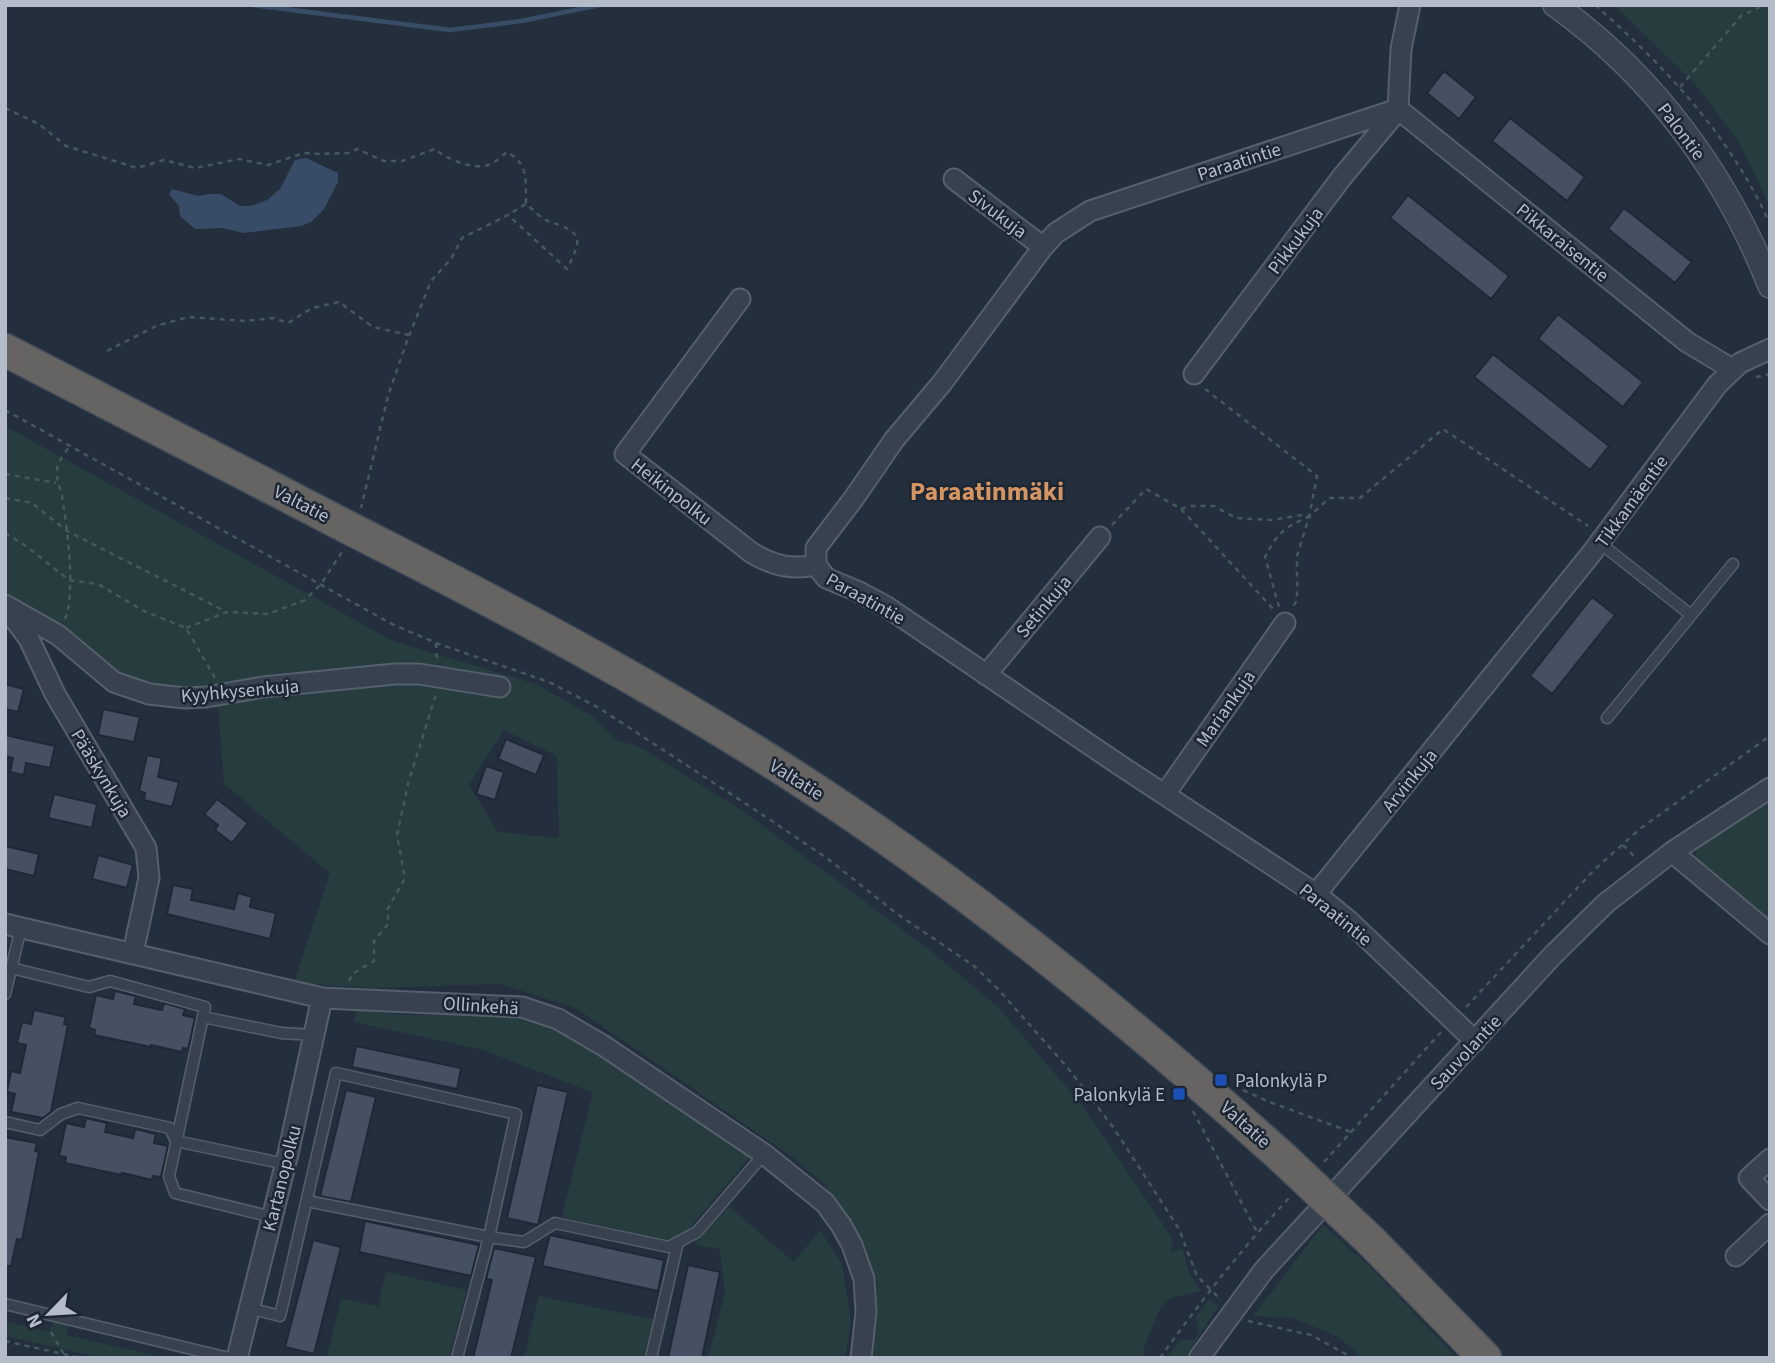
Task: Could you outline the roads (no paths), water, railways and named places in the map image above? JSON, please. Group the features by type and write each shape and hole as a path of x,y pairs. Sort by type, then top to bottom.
{"highway":[{"name":"Valtatie","path":"5,351 564,640 802,781 1020,935 1184,1068 1372,1242 1485,1358"}],"street":[{"path":"1398,109 1401,49 1410,5"},
{"name":"Palontie","path":"1555,5 1600,40 1635,74 1684,131 1737,213 1770,286"},
{"name":"Paraatintie","path":"1398,109 1090,211 1056,233 942,383 894,440 825,534 816,548 816,565 826,578 887,607 1316,894 1349,921 1475,1041"},
{"name":"Pikkaraisentie","path":"1398,109 1687,342 1732,369"},
{"name":"Pikkukuja","path":"1194,374 1342,177 1398,109"},
{"name":"Sivukuja","path":"954,179 1043,247"},
{"name":"Heikinpolku","path":"740,299 625,454 759,557 785,568 816,565"},
{"name":"Tikkamäentie","path":"1502,665 1602,540 1732,369 1752,356 1770,349"},
{"name":"Setinkuja","path":"986,675 1100,537"},
{"name":"Kyyhkysenkuja","path":"5,605 58,635 100,672 124,687 149,694 185,698 395,674 439,676 500,687"},
{"name":"Pääskynkuja","path":"5,605 29,639 55,694 146,848 149,877 133,953"},
{"name":"Mariankuja","path":"1165,794 1285,623"},
{"name":"Arvinkuja","path":"1316,894 1502,665"},
{"name":"Sauvolantie","path":"1199,1358 1233,1310 1296,1234 1553,956 1606,903 1672,852 1770,788"},
{"path":"1672,852 1770,934"},
{"name":"Ollinkehä","path":"13,926 332,999 522,1007 541,1012 576,1029 764,1154 825,1203 852,1245 864,1279 865,1324 861,1358"},
{"name":"Kartanopolku","path":"236,1358 314,1035 332,999"},
{"path":"1770,1158 1749,1178 1770,1200"},
{"path":"1736,1256 1770,1224"}],"lane":[{"path":"1602,540 1691,615"},
{"path":"1607,718 1733,564"},
{"path":"5,994 11,968 13,926"},
{"path":"11,968 89,987 110,981 205,1007 169,1176 175,1192 272,1217"},
{"path":"203,1017 281,1033 314,1035"},
{"path":"249,1308 281,1316 336,1073 516,1114 489,1237 457,1358"},
{"path":"5,1122 40,1130 61,1114 78,1108 170,1128 176,1141"},
{"path":"176,1141 285,1164"},
{"path":"307,1201 524,1242 555,1223 669,1247 697,1232 764,1154"},
{"path":"651,1358 678,1242"},
{"path":"5,1304 229,1358"}],"water":[{"path":"306,158 338,173 338,182 324,209 311,222 301,226 244,233 222,228 195,229 180,216 179,206 169,194 172,189 198,196 221,194 240,206 251,206 267,200 280,189 295,160"}],"waterway":[{"path":"253,5 450,30 521,21 600,5"}],"place":[{"name":"Palonkylä P","path":"1221,1080"},
{"name":"Palonkylä E","path":"1179,1094"}],"district":[{"name":"Paraatinmäki","path":"987,491"}]}
